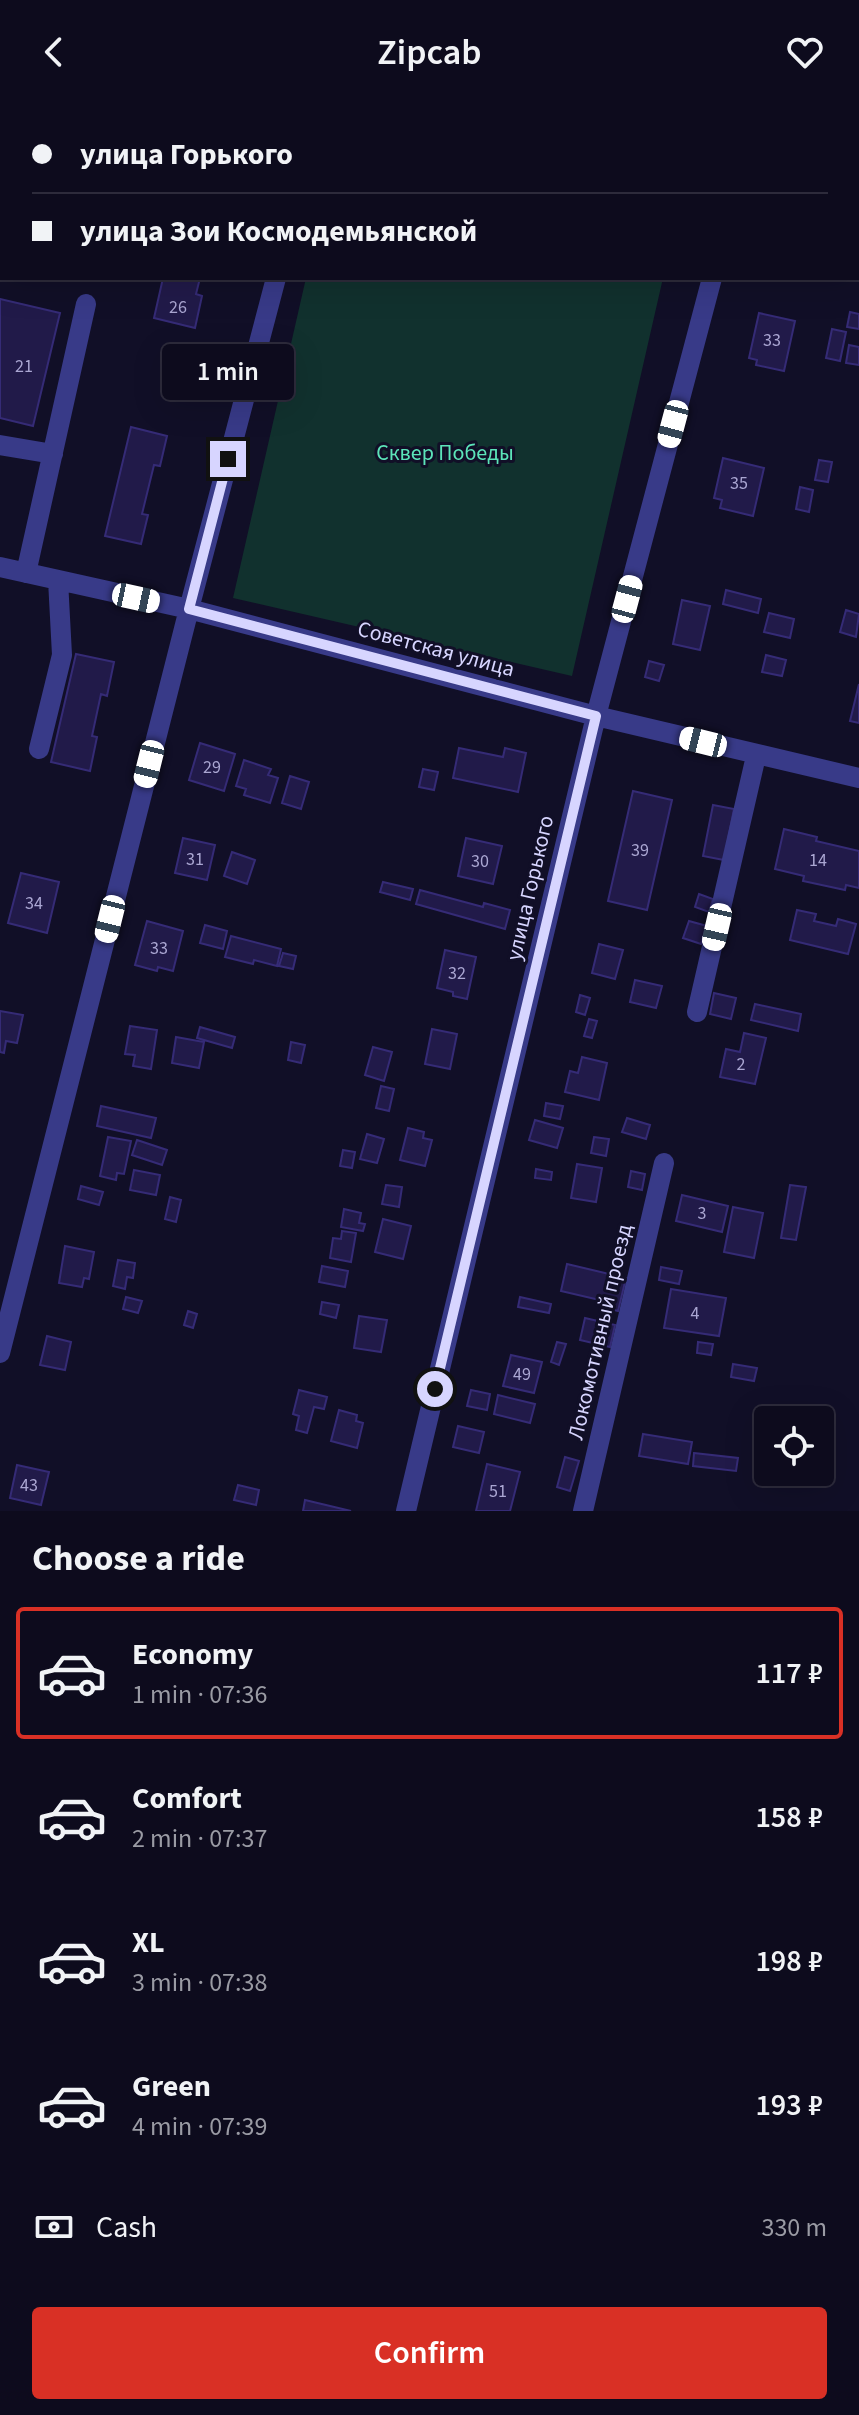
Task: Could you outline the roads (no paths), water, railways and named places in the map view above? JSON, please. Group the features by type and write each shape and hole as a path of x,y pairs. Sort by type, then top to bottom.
{"street":[{"path":"0,1353 275,280"},
{"name":"улица Горького","path":"406,1511 596,716 711,280"},
{"path":"26,573 86,304"},
{"path":"0,445 53,454"},
{"name":"Советская улица","path":"0,567 189,609 596,716 859,778"},
{"path":"39,749 62,655 58,580"},
{"path":"697,1012 756,756"},
{"name":"Локомотивный проезд","path":"583,1511 664,1163"}],"park label":[{"name":"Сквер Победы","path":"445,453"}]}
